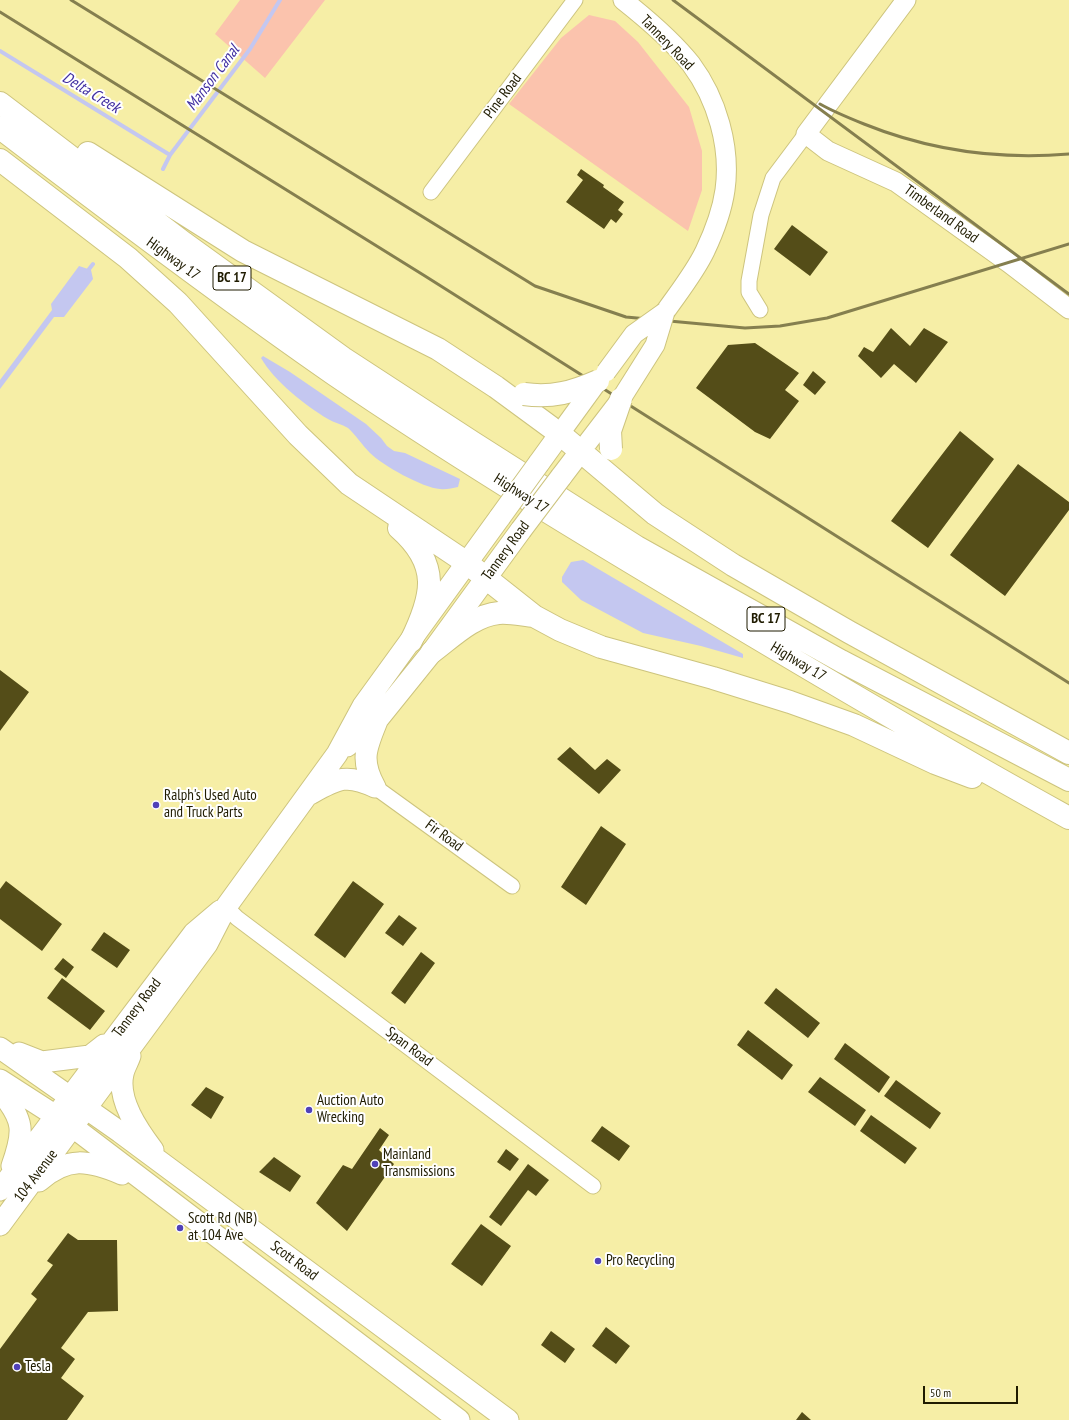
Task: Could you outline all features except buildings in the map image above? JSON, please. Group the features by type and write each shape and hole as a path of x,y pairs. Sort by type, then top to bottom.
{"highway":[{"path":"0,94 110,168 243,251 274,268 405,331 438,349 563,430 584,447 655,514 733,565 793,601 1069,753"},
{"name":"Highway 17","path":"0,103 184,243 343,358 485,451 637,547 841,661 1069,780"},
{"name":"Highway 17","path":"0,128 178,264 336,375 463,459 752,635 947,750 1060,813"},
{"path":"0,160 128,258 155,282 201,328 298,435 349,484 467,563 534,616 560,630 601,647 760,691 847,722 935,762 1060,813"},
{"path":"496,387 524,394 542,396 561,395 598,381"},
{"path":"622,399 610,431 613,460 627,484 655,514"},
{"path":"373,501 412,539 420,550 428,568 430,579 428,602 425,614 411,641"},
{"path":"432,652 466,626 483,617 500,613 534,616"}],"main road":[{"name":"Tannery Road","path":"56,1115 78,1102 134,1046 207,944 226,907 304,797 337,754 363,706 563,430"},
{"name":"Tannery Road","path":"337,754 378,719 432,652 584,447"},
{"path":"375,787 368,774 365,760 367,745 378,719"},
{"path":"304,797 331,782 351,778 375,787"},
{"name":"Tannery Road","path":"73,1127 78,1102 115,1036 194,933 226,907"},
{"path":"0,1046 42,1062 90,1056 115,1036"},
{"name":"Scott Road","path":"0,1046 163,1164 508,1420"},
{"path":"134,1046 123,1074 124,1096 138,1131 163,1164"},
{"name":"Scott Road","path":"0,1080 73,1127 144,1183 459,1420"},
{"path":"0,1092 10,1103 21,1124 17,1153 4,1184"},
{"name":"104 Avenue","path":"4,1184 56,1115"},
{"name":"104 Avenue","path":"0,1226 73,1127"},
{"path":"24,1193 51,1170 73,1162 98,1164 144,1183"}],"street":[{"name":"Pine Road","path":"431,192 575,0"},
{"name":"Tannery Road","path":"584,447 622,399 655,345 666,312 704,252 717,222 725,190 726,157 720,124 709,93 691,64 645,18 623,0"},
{"path":"635,0 645,18"},
{"path":"760,310 749,292 749,281 766,196 773,178 906,0"},
{"name":"Timberland Road","path":"806,134 828,151 896,182 1009,263 1069,309"},
{"name":"Tannery Road","path":"563,430 634,334 666,312"},
{"name":"Fir Road","path":"375,787 512,886"},
{"name":"Span Road","path":"226,907 237,918 593,1186"}],"shaded area":[{"path":"240,0 325,0 265,78 215,34"},
{"path":"589,15 615,21 638,42 689,107 702,151 702,190 688,231 509,104 561,38"}],"water":[{"path":"79,266 91,270 93,279 64,317 54,317 0,389 0,380 52,310 51,304"},
{"path":"263,356 290,372 366,424 387,446 394,451 405,453 460,479 458,487 444,489 433,488 403,475 384,464 370,453 348,428 319,414 282,384 267,367 261,358"},
{"path":"583,560 743,654 743,658 701,646 643,633 581,600 562,582 562,577 571,562"}],"waterway":[{"name":"Manson Canal","path":"163,169 170,155 250,49 280,0"},
{"name":"Delta Creek","path":"0,51 170,155"},
{"name":"Manson Canal","path":"86,273 93,264"}],"railway":[{"path":"71,0 535,286 626,317 745,328 780,326 827,318 1069,244"},
{"path":"673,0 1069,294"},
{"path":"0,12 425,276 1069,683"},
{"path":"820,104 847,117 889,133 940,147 1016,156 1069,154"}],"place":[{"name":"Ralph's Used Auto and Truck Parts","path":"156,805"},
{"name":"Auction Auto Wrecking","path":"309,1110"},
{"name":"Mainland Transmissions","path":"375,1164"},
{"name":"Scott Rd (NB) at 104 Ave","path":"180,1228"},
{"name":"Pro Recycling","path":"598,1261"},
{"name":"Tesla","path":"17,1367"}]}
